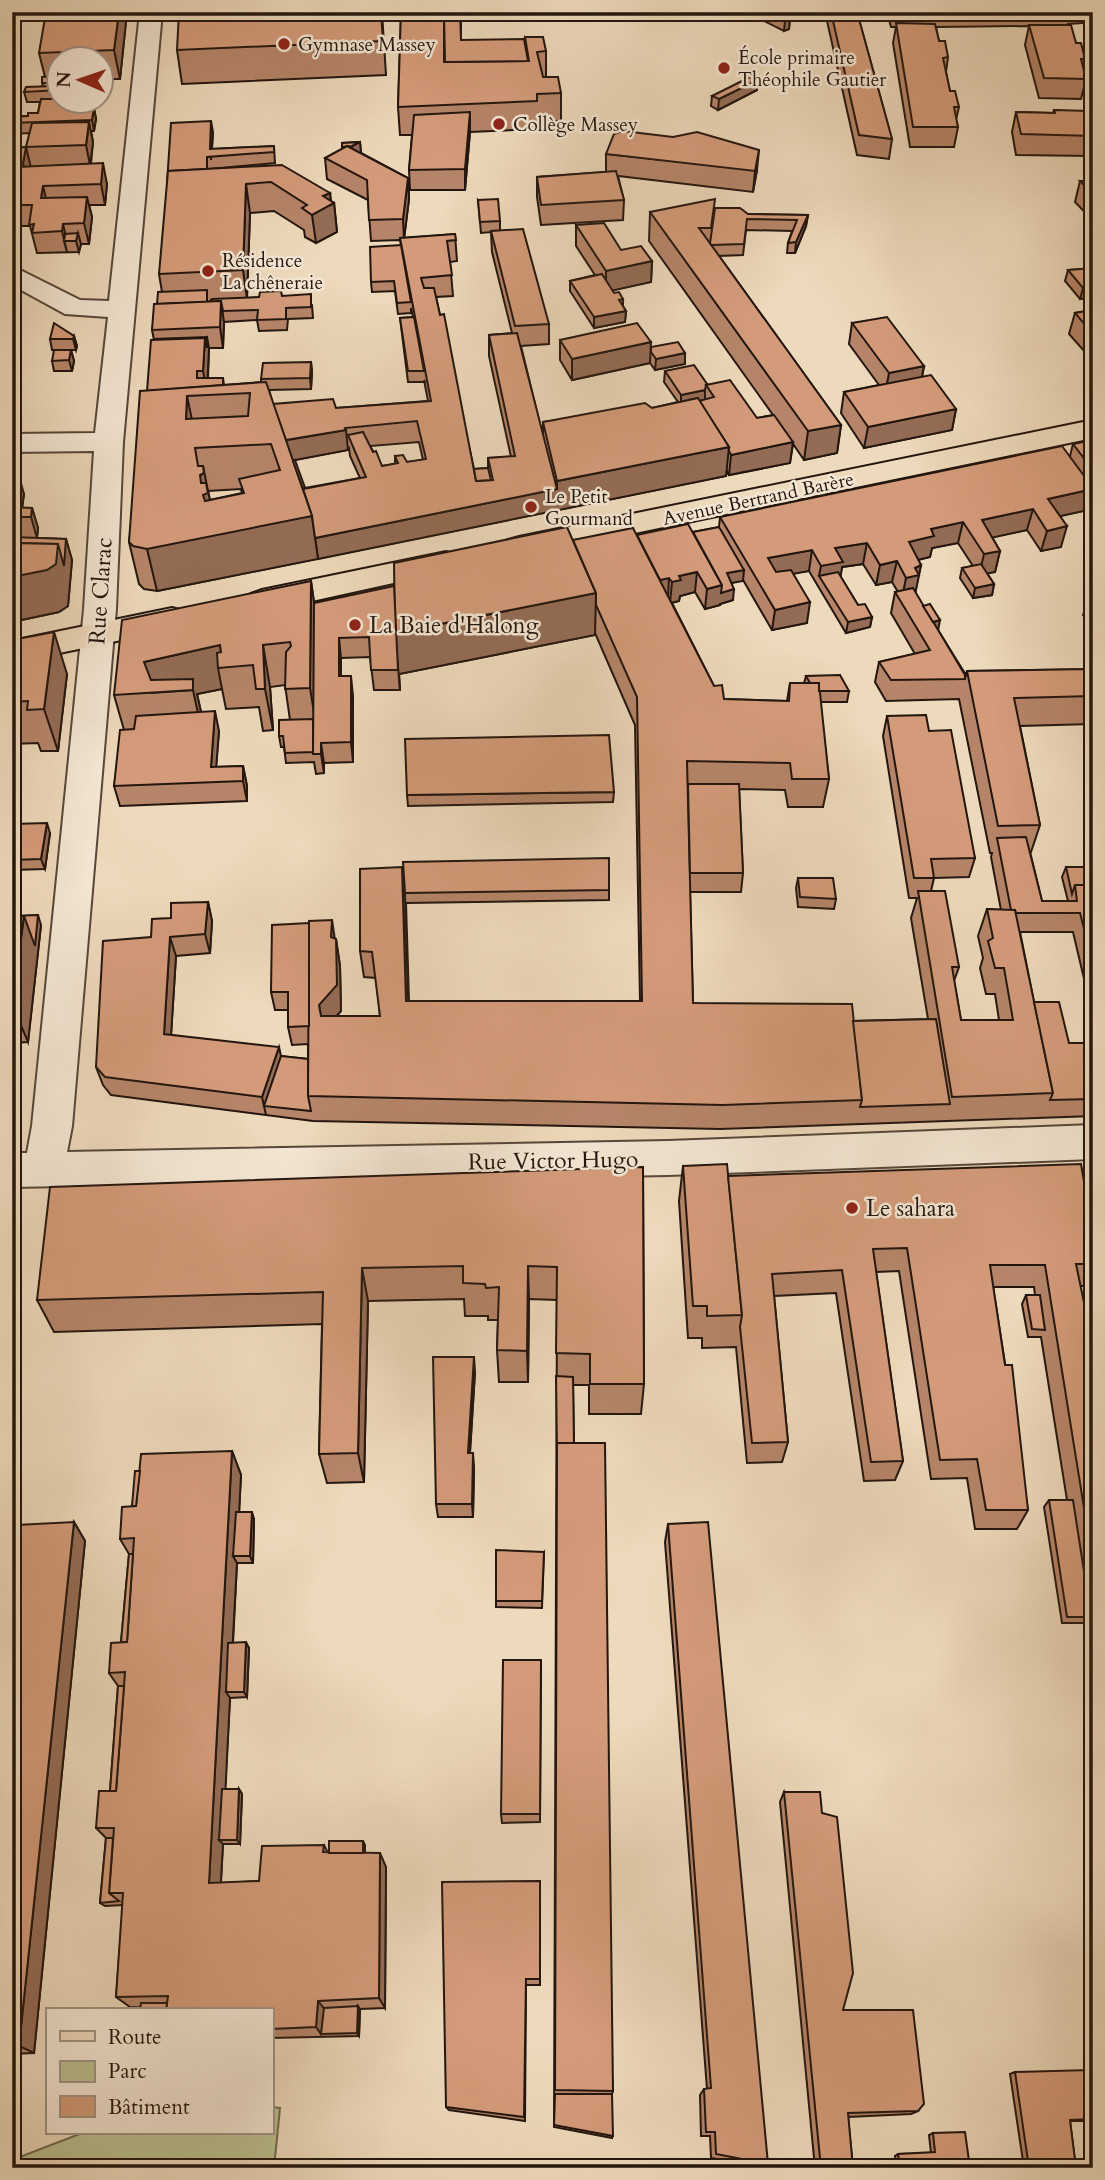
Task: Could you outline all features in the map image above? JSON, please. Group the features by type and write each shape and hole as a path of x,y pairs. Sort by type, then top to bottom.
{"main road":[{"name":"Avenue Bertrand Barère","path":"237,606 1093,429"},
{"path":"12,652 197,614"}],"street":[{"name":"Rue Clarac","path":"28,1170 52,1126 97,635 109,442 151,12"},
{"path":"12,274 75,308 124,309"},
{"path":"12,443 109,442"},
{"name":"Rue Victor Hugo","path":"28,1170 668,1158 1093,1142"}],"green space":[{"path":"273,2107 280,2108 274,2168 12,2168 12,2160 79,2134 273,2134"}],"building":[{"path":"46,12 119,12 115,46 46,46 46,53 39,53"},
{"path":"179,12 381,12 383,41 177,50"},
{"path":"401,12 444,12 444,62 529,61 525,37 543,37 546,51 537,52 543,77 558,77 561,93 537,94 537,101 398,107"},
{"path":"444,12 460,12 461,40 524,39 528,61 445,62"},
{"path":"768,12 777,12 790,18 785,21"},
{"path":"831,12 857,12 892,139 859,135"},
{"path":"896,23 935,24 939,41 945,41 948,57 943,58 950,91 955,91 959,107 954,107 958,127 913,127"},
{"path":"1029,25 1071,25 1076,43 1081,43 1085,59 1081,59 1086,79 1044,78"},
{"path":"752,76 758,80 719,99 712,96"},
{"path":"46,86 46,91 24,92 26,87"},
{"path":"41,99 46,99 46,116 93,116 92,120 12,123 12,117 38,113"},
{"path":"1054,110 1093,113 1093,136 1021,134 1016,112 1055,113"},
{"path":"470,112 465,169 409,170 414,115"},
{"path":"211,121 210,149 274,146 274,152 207,157 207,169 168,171 167,183 171,123"},
{"path":"89,122 86,145 26,147 32,123"},
{"path":"623,131 673,137 697,132 759,150 755,171 606,154 614,134"},
{"path":"360,142 352,146 342,147 342,143"},
{"path":"347,146 408,178 403,219 369,220 367,180 325,158"},
{"path":"26,147 23,163 19,163 18,167 103,163 101,184 43,186 41,198 87,197 84,223 63,224 62,231 32,233 34,224 29,225 32,205 12,205 12,148"},
{"path":"282,165 330,193 323,196 334,203 312,215 302,208 307,205 271,182 246,184 243,270 159,274 168,171"},
{"path":"616,171 624,200 541,205 537,177"},
{"path":"1080,181 1093,182 1093,195"},
{"path":"498,199 500,221 480,222 478,200"},
{"path":"715,199 711,228 699,228 841,425 808,431 650,212"},
{"path":"715,208 740,208 748,214 808,215 796,242 788,243 797,220 747,219 744,244 711,245"},
{"path":"604,223 621,250 641,246 652,261 606,271 576,225"},
{"path":"523,229 549,324 515,326 491,231"},
{"path":"78,233 76,241 64,241 65,234"},
{"path":"455,234 456,240 447,241 452,275 421,278 424,288 434,288 440,315 444,314 476,481 493,480 488,458 515,456 489,335 517,333 557,489 315,538 312,516 303,489 366,477 348,435 363,432 382,466 398,463 395,456 403,455 407,462 426,459 417,421 345,428 346,430 286,440 273,404 333,399 336,408 431,401 400,238"},
{"path":"401,245 411,302 397,303 394,281 371,282 370,247"},
{"path":"1093,268 1093,286 1083,288 1068,270"},
{"path":"602,274 614,293 619,292 623,299 619,300 626,311 594,317 570,281"},
{"path":"207,290 207,302 157,304 158,292"},
{"path":"281,291 282,296 311,294 311,307 286,308 286,319 257,320 258,310 223,311 221,301 209,302 212,299 259,297 260,292"},
{"path":"221,301 220,327 152,330 154,304"},
{"path":"1093,310 1093,334 1075,313"},
{"path":"414,317 424,371 408,371 400,318"},
{"path":"887,317 924,366 889,373 852,323"},
{"path":"54,323 74,336 73,339 50,339"},
{"path":"637,323 651,342 572,359 560,340"},
{"path":"207,337 207,348 205,338 154,340 154,339"},
{"path":"205,338 203,371 197,371 197,378 223,378 223,385 147,391 151,340"},
{"path":"678,342 685,353 656,359 651,352 651,347"},
{"path":"54,350 71,350 69,360 52,361"},
{"path":"311,362 310,378 261,379 263,363"},
{"path":"694,365 707,384 705,390 681,395 665,371"},
{"path":"931,375 956,409 868,427 844,392"},
{"path":"730,380 757,418 774,415 793,442 731,455 729,447 699,401 714,397 706,385"},
{"path":"266,382 312,516 147,549 133,546 129,542 140,391","holes":["250,393 248,416 186,419 187,396","271,444 280,470 239,479 244,493 205,501 203,495 208,493 206,483 201,483 200,475 204,473 203,466 198,466 195,448"]},
{"path":"698,398 729,447 557,481 543,422 645,403 652,408"},
{"path":"1093,440 1093,470 1073,444"},
{"path":"1062,446 1093,488 1048,499 1067,526 1047,531 1033,509 982,520 1000,551 984,554 963,522 931,529 934,536 909,542 921,565 915,568 919,575 906,578 897,561 880,565 867,543 835,548 843,562 821,566 812,550 768,558 776,572 791,570 810,602 775,610 720,517"},
{"path":"295,460 305,488 303,489 293,461"},
{"path":"488,468 491,480 476,481 474,469"},
{"path":"12,473 18,473 13,507 32,508 31,517 12,517"},
{"path":"688,524 722,585 707,589 697,572 679,576 681,580 672,582 669,578 660,580 637,535"},
{"path":"567,527 596,593 395,633 394,563"},
{"path":"719,527 744,570 727,573 734,589 721,593 722,585 693,532"},
{"path":"633,528 714,686 722,685 724,699 789,701 790,683 819,683 829,779 792,779 790,763 687,761 693,1003 852,1004 862,1100 723,1105 308,1096 309,921 332,920 331,937 336,939 337,985 319,1005 321,1016 380,1016 372,952 360,951 360,869 402,867 406,1001 642,1001 637,697 596,605 596,593 573,540"},
{"path":"12,537 66,539 64,566 58,544 12,543"},
{"path":"12,543 58,544 56,564 47,570 12,577"},
{"path":"981,564 994,584 975,588 962,568"},
{"path":"838,572 858,605 865,604 872,617 848,622 819,576"},
{"path":"311,581 310,688 285,689 286,652 291,646 290,642 263,645 265,689 256,689 253,665 218,668 217,653 221,652 220,645 144,662 151,680 193,679 193,690 114,695 122,620"},
{"path":"394,586 398,670 371,670 369,637 339,638 339,676 351,676 351,742 321,743 321,754 313,754 314,603"},
{"path":"913,588 965,679 891,680 879,662 930,650 895,592"},
{"path":"930,604 940,620 933,622 923,606"},
{"path":"54,632 44,709 27,710 28,701 12,702 12,640"},
{"path":"1093,669 1093,696 1014,698 1040,825 998,826 967,671"},
{"path":"840,675 849,691 819,691 819,683 810,683 806,676"},
{"path":"215,711 211,767 243,766 243,781 114,786 120,730 134,729 136,716"},
{"path":"926,715 929,731 951,730 975,858 931,859 934,878 914,878 887,716"},
{"path":"313,719 313,752 285,753 283,736 279,736 279,720"},
{"path":"609,735 614,792 407,795 405,739"},
{"path":"688,784 739,784 743,873 690,873"},
{"path":"47,823 41,859 12,860 12,824"},
{"path":"1026,837 1042,901 1077,901 1075,885 1093,885 1093,925 1088,925 1085,932 1080,913 1016,913 1011,910 997,838"},
{"path":"609,858 609,890 405,893 403,862"},
{"path":"1066,867 1092,867 1093,885 1075,885 1072,894"},
{"path":"798,878 833,878 836,899 800,897"},
{"path":"918,891 945,891 959,967 952,967 961,1020 1013,1020 1004,968 995,968 988,941 993,938 987,909 1015,910 1053,1093 952,1097"},
{"path":"208,902 205,934 170,937 164,1034 279,1047 262,1097 105,1077 96,1067 103,941 151,937 152,919 171,918 171,903"},
{"path":"38,915 35,946 24,916 12,916"},
{"path":"24,916 12,1004 12,917"},
{"path":"309,923 309,1026 288,1027 288,992 271,992 272,925"},
{"path":"1088,925 1093,925 1093,945"},
{"path":"1034,1002 1059,1002 1069,1043 1093,1043 1093,1099 1050,1100 1053,1093"},
{"path":"936,1019 950,1104 860,1107 862,1100 853,1021"},
{"path":"281,1056 308,1059 308,1096 311,1111 264,1106"},
{"path":"727,1164 742,1315 707,1316 707,1306 693,1306 683,1166"},
{"path":"1081,1164 1093,1234 1093,1264 1076,1264 1093,1346 1093,1564 1045,1265 990,1265 1005,1365 1012,1365 1028,1510 986,1510 977,1459 940,1460 907,1248 873,1249 903,1461 871,1462 842,1270 772,1274 788,1442 752,1443 728,1176"},
{"path":"643,1167 644,1384 590,1384 590,1354 556,1353 557,1267 528,1266 527,1351 497,1350 499,1287 486,1288 485,1284 463,1283 463,1266 362,1268 358,1453 319,1454 323,1292 37,1300 50,1187"},
{"path":"1026,1295 1040,1295 1045,1330 1032,1329"},
{"path":"433,1357 474,1357 468,1453 473,1453 472,1504 436,1504"},
{"path":"556,1376 573,1377 574,1443 557,1443 557,1454"},
{"path":"557,1443 605,1443 613,2091 555,2090"},
{"path":"232,1451 209,1883 259,1881 262,1846 324,1845 323,1852 380,1853 379,1998 318,2001 316,2027 273,2029 273,2008 166,2008 168,1996 116,1997 123,1893 109,1893 114,1828 96,1828 99,1791 116,1791 125,1672 109,1673 111,1643 127,1642 134,1538 120,1539 122,1507 136,1506 141,1454"},
{"path":"135,1471 140,1471 136,1506 132,1506"},
{"path":"1049,1500 1073,1500 1091,1617 1067,1617"},
{"path":"236,1512 252,1512 250,1556 233,1556"},
{"path":"74,1522 19,2046 12,2046 12,1562 17,1525"},
{"path":"708,1522 768,2164 716,2154 715,2132 706,2132 704,2089 711,2088 668,1524"},
{"path":"496,1550 544,1552 542,1601 496,1601"},
{"path":"129,1554 133,1554 127,1642 121,1642"},
{"path":"246,1642 244,1692 226,1692 228,1643"},
{"path":"503,1660 541,1660 540,1814 501,1814"},
{"path":"118,1686 124,1686 116,1791 110,1791"},
{"path":"222,1789 239,1789 237,1840 219,1840"},
{"path":"784,1792 820,1792 822,1813 837,1817 853,1973 843,2010 913,2010 924,2104 918,2111 848,2113 853,2168 821,2168"},
{"path":"106,1838 113,1838 109,1893 119,1901 100,1903"},
{"path":"329,1841 363,1841 363,1853 329,1853"},
{"path":"540,1881 540,1979 526,1979 524,2117 446,2107 442,1882"},
{"path":"141,2003 167,2003 166,2008 140,2008"},
{"path":"358,2006 357,2033 321,2034 324,2008"},
{"path":"1091,2070 1093,2119 1070,2120 1076,2168 1029,2168 1015,2072"},
{"path":"555,2094 612,2094 613,2136 554,2125"},
{"path":"965,2132 970,2168 900,2168 898,2154 935,2152 933,2133"}],"place":[{"name":"Gymnase Massey","path":"284,44"},
{"name":"École primaire Théophile Gautier","path":"724,68"},
{"name":"Collège Massey","path":"499,124"},
{"name":"Résidence La chêneraie","path":"208,271"},
{"name":"Le Petit Gourmand","path":"531,507"},
{"name":"La Baie d'Halong","path":"355,625"},
{"name":"Le sahara","path":"852,1208"}]}
